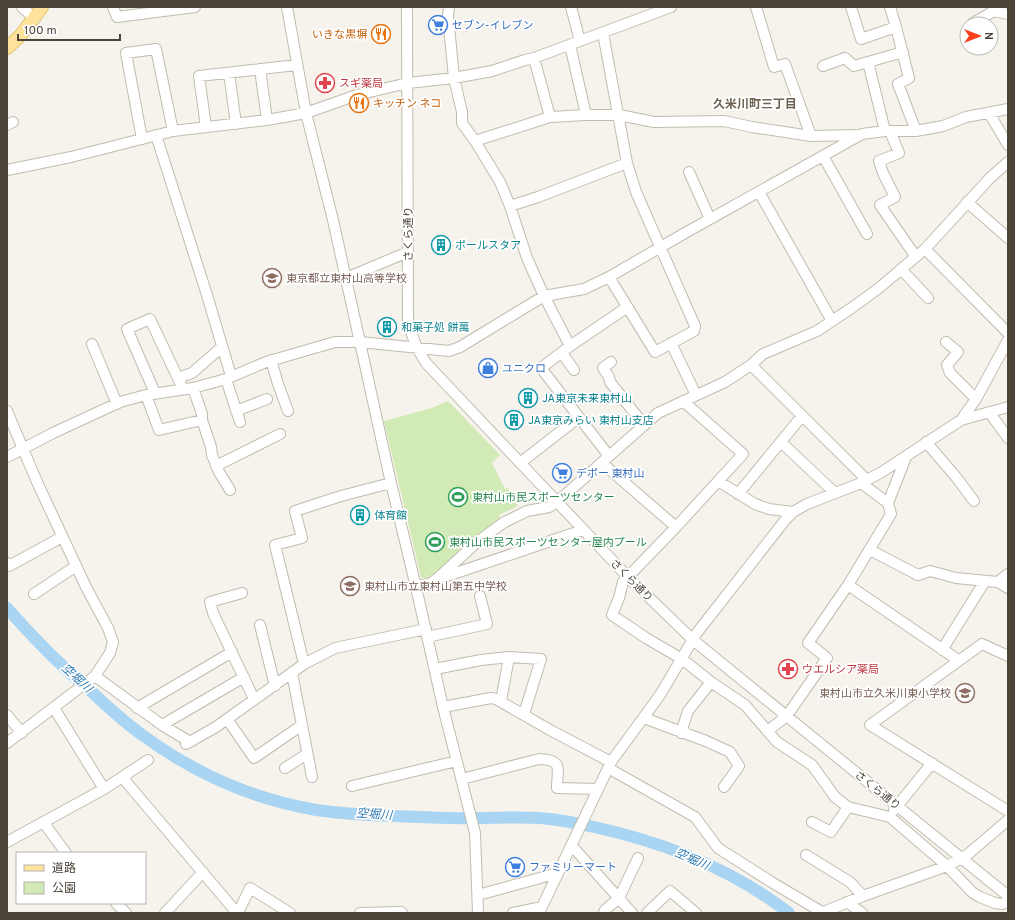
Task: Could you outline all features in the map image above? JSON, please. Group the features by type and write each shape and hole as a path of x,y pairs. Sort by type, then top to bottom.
{"main road":[{"path":"7,48 35,19 42,7"}],"street":[{"path":"22,7 35,19"},
{"path":"113,7 117,17 195,7"},
{"path":"287,7 306,113 333,220 391,483 443,707 475,833 478,913"},
{"name":"さくら通り","path":"407,7 408,324 412,338 426,363 628,577 693,640 1008,896"},
{"path":"449,7 448,16 454,78 462,112 462,123 500,182 510,206 527,258 544,296 570,346"},
{"path":"571,7 580,41"},
{"path":"7,170 71,157 173,131 267,120 306,113 357,95 408,83 454,78 492,71 570,45 669,7"},
{"path":"756,7 774,67 785,64 811,136"},
{"path":"851,7 861,39 896,27"},
{"path":"890,7 909,78 898,84 916,131"},
{"path":"985,16 994,11 1008,14"},
{"path":"603,33 627,163 636,192 695,326 694,331 654,352 626,308 609,277"},
{"path":"570,45 586,115"},
{"path":"142,139 126,53 156,49 173,131"},
{"path":"823,66 846,58 854,66 903,52"},
{"path":"534,58 550,117"},
{"path":"868,62 888,131 899,153 879,162 895,197 880,205 916,257"},
{"path":"206,127 199,76 297,65"},
{"path":"260,69 267,120"},
{"path":"229,73 236,124"},
{"path":"475,141 550,117 619,115 654,122 724,121 811,136 862,134 888,131 916,131 943,126 966,117 1008,109"},
{"path":"989,113 1008,145"},
{"path":"7,457 117,404 151,394 188,388 228,378 271,360 335,342 360,342 449,351 460,347 544,296 584,289 609,277 862,134"},
{"path":"156,135 222,347 228,378 240,422"},
{"path":"823,156 867,234"},
{"path":"416,587 431,583 476,543 503,523 527,511 549,507 557,502 658,413 724,382 751,365 763,354 807,336 853,307 925,249 967,202 1008,162"},
{"path":"510,206 538,197 627,163"},
{"path":"689,172 710,219"},
{"path":"759,192 832,321"},
{"path":"967,202 1008,238"},
{"path":"925,249 1008,333"},
{"path":"346,278 408,252"},
{"path":"902,269 928,298"},
{"path":"626,308 570,346 541,368 578,418 605,460 676,527"},
{"path":"202,420 159,430 151,394 127,329 150,319 178,378 188,388 202,414 202,420 216,466 230,490"},
{"path":"961,420 976,399 1008,340"},
{"path":"946,342 958,352 947,365 950,373 976,399"},
{"path":"671,343 696,395"},
{"path":"92,344 117,404"},
{"path":"178,378 192,373 222,347"},
{"path":"562,353 574,370"},
{"path":"271,360 288,411"},
{"path":"611,362 603,368 609,377 610,382 644,425"},
{"path":"751,365 802,416 864,482 888,503 891,514 848,585 808,643 827,658 791,710 767,731"},
{"path":"236,411 267,399"},
{"path":"683,401 743,454 623,582 619,598 612,614 646,638 682,658 711,682 745,705 777,742 812,765 835,797 848,807 890,817 947,866 967,888 980,897 995,903 1002,904 1008,902"},
{"path":"513,913 540,910 610,765 660,696 696,634 793,512 807,504 864,482 906,457 926,442 961,420 1008,407"},
{"path":"7,411 22,449 62,537 109,631 112,642 110,653 95,676 7,743"},
{"path":"989,412 1008,438"},
{"path":"738,494 802,416"},
{"path":"520,463 578,418"},
{"path":"216,466 280,434"},
{"path":"781,442 835,494"},
{"path":"926,442 974,501"},
{"path":"888,503 906,457"},
{"path":"718,481 762,507 793,512"},
{"path":"304,664 275,544 302,538 295,511 341,496 391,483"},
{"path":"439,577 447,576 583,530"},
{"path":"10,567 62,537"},
{"path":"870,550 918,575 930,571 956,578 998,582 1008,588"},
{"path":"34,594 76,566"},
{"path":"998,582 1008,574"},
{"path":"942,650 985,581"},
{"path":"848,585 958,660"},
{"path":"242,593 210,602 213,613 254,699"},
{"path":"95,676 137,708 188,743 203,735 275,686 304,664 335,648 487,624 480,596"},
{"path":"260,625 275,686"},
{"path":"1008,656 982,644 870,725 1008,811"},
{"path":"137,708 232,652"},
{"path":"435,669 481,660 509,657 540,659 524,714"},
{"path":"500,701 509,657"},
{"path":"292,673 312,777"},
{"path":"162,725 244,677"},
{"path":"681,733 688,711 711,682"},
{"path":"443,707 491,698 500,701 610,765 695,817 718,848 773,883 826,912 863,896 947,866 967,854 1008,820"},
{"path":"54,708 104,789"},
{"path":"7,715 22,733"},
{"path":"644,718 681,733 706,740 730,752 739,766 724,787"},
{"path":"226,719 254,758 302,725"},
{"path":"285,768 307,754"},
{"path":"462,779 539,759 551,760 555,762 557,766 557,788 598,789"},
{"path":"7,842 104,789 148,760"},
{"path":"352,786 457,761"},
{"path":"890,817 897,806 932,764"},
{"path":"122,777 238,913 250,888 290,913"},
{"path":"812,822 831,832 848,807"},
{"path":"43,822 65,852"},
{"path":"572,846 632,913"},
{"path":"806,855 850,882 863,896"},
{"path":"604,913 605,910 619,898 638,858"},
{"path":"165,913 203,872"},
{"path":"478,895 558,873"},
{"path":"647,913 670,891 696,913"},
{"path":"848,902 862,913"},
{"path":"360,913 402,913"}],"green space":[{"name":"東村山市民スポーツセンター","path":"448,401 500,455 492,463 505,489 508,488 518,506 499,515 500,518 436,573 425,579 421,577 384,421 432,408"}],"waterway":[{"name":"空堀川","path":"7,608 60,664 117,715 135,729 180,760 244,790 266,798 321,811 443,818 538,818 559,820 594,827 646,841 696,859 744,883 789,913"}],"place":[{"name":"セブン-イレブン","path":"438,25"},
{"name":"いきな黒塀","path":"381,34"},
{"name":"スギ薬局","path":"325,83"},
{"name":"キッチン ネコ","path":"359,103"},
{"name":"ポールスタア","path":"441,245"},
{"name":"東京都立東村山高等学校","path":"272,278"},
{"name":"和菓子処 餅萬","path":"387,327"},
{"name":"ユニクロ","path":"488,368"},
{"name":"JA東京未来東村山","path":"528,398"},
{"name":"JA東京みらい 東村山支店","path":"514,420"},
{"name":"デポー 東村山","path":"562,473"},
{"name":"東村山市民スポーツセンター","path":"458,497"},
{"name":"体育館","path":"360,515"},
{"name":"東村山市民スポーツセンター屋内プール","path":"435,542"},
{"name":"東村山市立東村山第五中学校","path":"350,586"},
{"name":"ウエルシア薬局","path":"788,669"},
{"name":"東村山市立久米川東小学校","path":"965,693"},
{"name":"ファミリーマート","path":"515,867"}],"district":[{"name":"久米川町三丁目","path":"755,104"}]}
